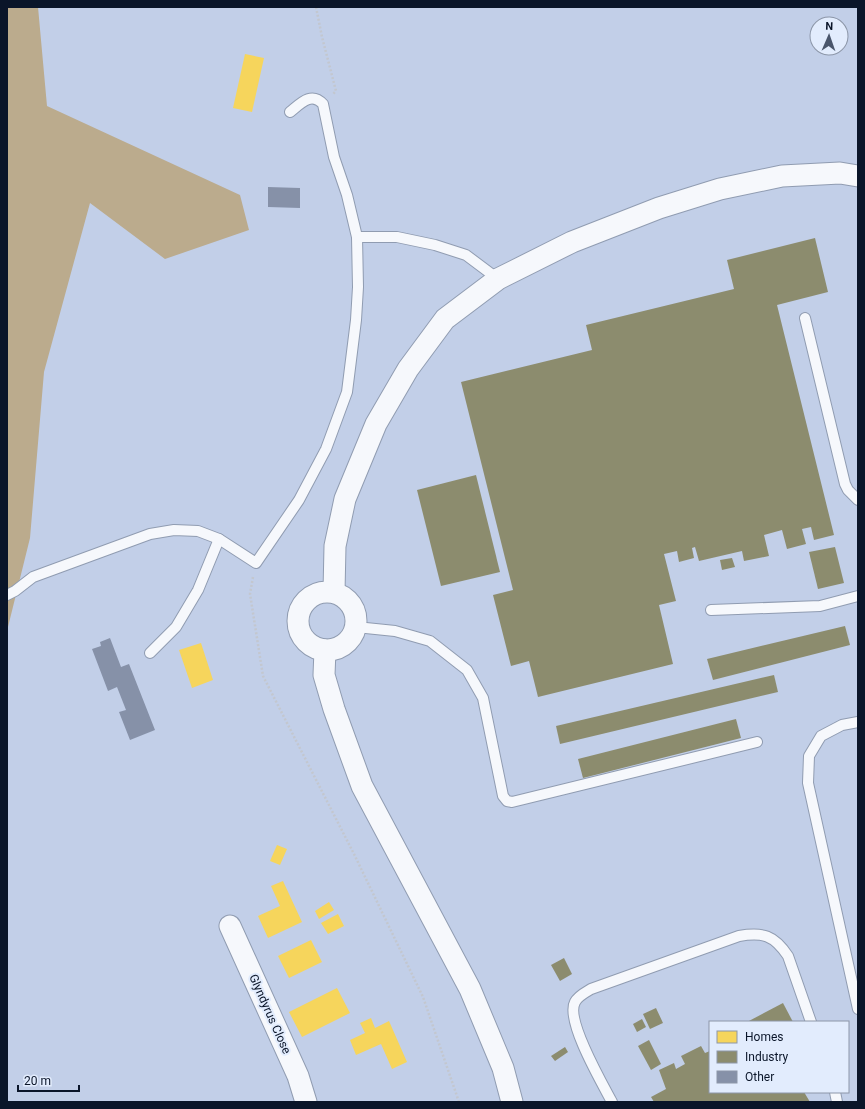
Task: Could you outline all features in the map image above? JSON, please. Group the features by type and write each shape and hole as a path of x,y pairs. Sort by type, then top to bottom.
{"street":[{"path":"334,592 335,546 345,499 376,424 408,369 445,319 498,279 572,242 659,208 720,189 782,176 840,172 858,176"},
{"path":"324,591 334,592 343,596 350,602 355,610 356,627 351,638 344,645 335,649 326,650 316,648 308,643 298,626 298,617 301,607 315,594 324,591"},
{"path":"326,650 324,675 334,709 362,786 470,989 503,1068 512,1102"},
{"name":"Glyndyrus Close","path":"230,926 298,1076 306,1102"}],"lane":[{"path":"7,595 15,592 33,576 104,552 150,534 174,530 198,531 219,539 256,563 299,500 326,450 347,392 356,320 358,287 357,237 347,195 334,157 323,104 319,100 310,98 305,99 290,112"},
{"path":"357,237 397,237 435,245 466,255 498,279"},
{"path":"804,318 845,484 848,490 858,500"},
{"path":"150,654 176,627 191,602 198,590 219,539"},
{"path":"711,610 820,606 858,596"},
{"path":"356,627 395,630 430,641 467,670 483,698 503,796 507,801 512,802 757,742"},
{"path":"858,722 842,725 821,736 809,756 808,783 858,1009"},
{"path":"612,1102 578,1034 573,1015 574,1002 582,994 592,989 739,936 764,934 782,947 788,956 812,1021"}],"path":[{"path":"316,7 336,91 323,104"},
{"path":"256,563 250,594 263,676 354,854 423,997 459,1102"}],"shaded area":[{"path":"7,7 38,7 47,106 240,195 249,230 165,259 90,203 44,372 30,538 7,631"}],"building: Homes":[{"path":"245,54 264,58 252,112 233,108"},
{"path":"201,643 213,680 192,688 179,650"},
{"path":"277,845 287,849 280,865 270,861"},
{"path":"283,881 302,922 268,938 258,916 280,906 271,886"},
{"path":"329,902 334,910 319,919 315,911"},
{"path":"338,914 344,926 328,934 321,923"},
{"path":"311,940 322,962 289,978 278,956"},
{"path":"337,988 350,1013 302,1037 289,1012"},
{"path":"371,1018 375,1028 389,1021 407,1062 392,1069 381,1044 356,1055 350,1040 365,1033 360,1023"}],"building: Industry":[{"path":"815,238 828,292 777,305 834,535 814,540 811,527 802,529 806,544 787,549 782,530 764,535 769,556 744,561 742,551 699,561 695,547 692,548 694,558 679,562 677,551 664,554 676,601 659,605 673,664 538,697 529,661 511,666 493,595 513,590 461,382 592,350 586,325 734,289 727,260"},
{"path":"476,475 500,572 441,586 417,490"},
{"path":"835,547 844,583 818,589 809,552"},
{"path":"732,558 735,567 722,570 720,560"},
{"path":"845,626 850,645 713,680 707,659"},
{"path":"774,675 778,692 560,744 556,726"},
{"path":"736,719 741,738 583,778 578,759"},
{"path":"564,958 572,974 560,981 551,965"},
{"path":"783,1003 792,1021 749,1021"},
{"path":"656,1008 663,1023 650,1029 643,1014"},
{"path":"642,1019 646,1027 637,1032 633,1024"},
{"path":"649,1040 661,1064 651,1070 638,1046"},
{"path":"701,1046 705,1053 709,1051 709,1093 805,1093 810,1102 654,1102 651,1097 666,1089 659,1070 674,1063 676,1069 685,1064 681,1056"},
{"path":"565,1047 568,1052 555,1061 551,1056"}],"building: Other":[{"path":"268,187 300,188 300,208 268,207"},
{"path":"110,638 121,667 129,664 155,730 130,740 119,712 126,710 117,687 108,691 92,649 101,646 100,642"}]}
